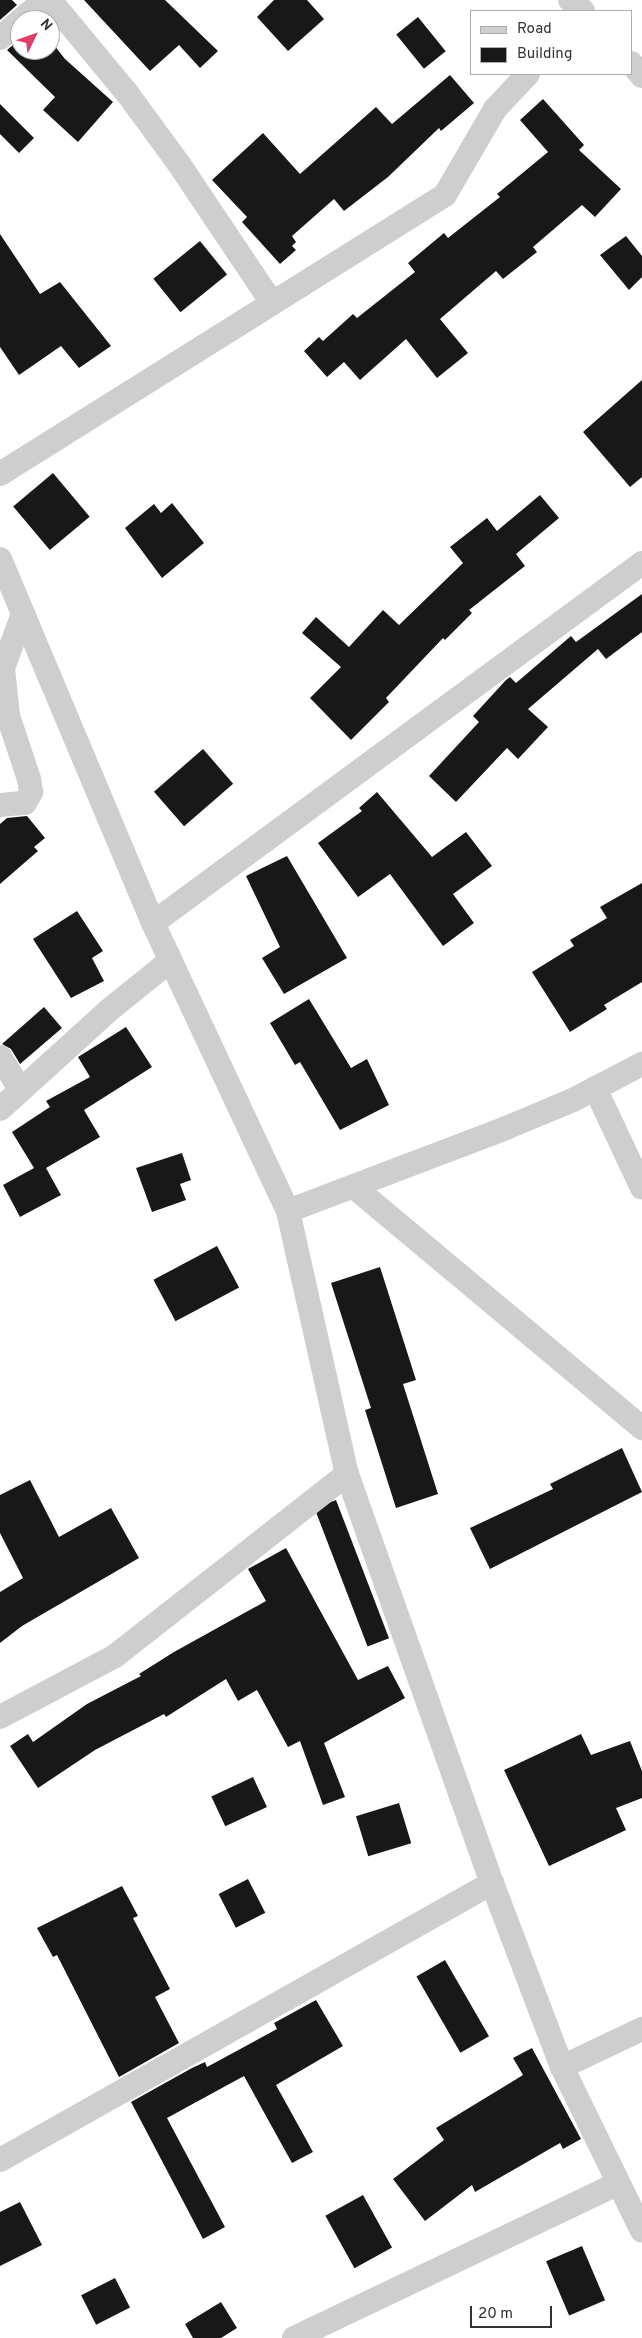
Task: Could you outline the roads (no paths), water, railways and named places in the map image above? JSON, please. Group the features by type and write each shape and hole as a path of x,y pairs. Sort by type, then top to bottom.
{"street":[{"path":"32,10 45,0"},
{"path":"50,0 167,148 272,303"},
{"path":"570,0 582,10"},
{"path":"588,10 598,0"},
{"path":"0,38 10,29"},
{"path":"632,64 642,76"},
{"path":"0,474 445,195 495,109 527,75"},
{"path":"0,559 153,923 288,1211 347,1474 492,1882 562,2067 642,2231"},
{"path":"153,923 642,563"},
{"path":"0,805 25,803 31,792 27,771 8,716 3,668 23,614"},
{"path":"0,1109 109,1010 170,961"},
{"path":"0,1057 20,1089"},
{"path":"288,1211 506,1128 596,1088 642,1064"},
{"path":"596,1088 642,1188"},
{"path":"354,1187 642,1428"},
{"path":"0,1717 115,1656 347,1474"},
{"path":"0,2160 492,1882"},
{"path":"562,2067 642,2029"},
{"path":"294,2338 618,2184"}]}
